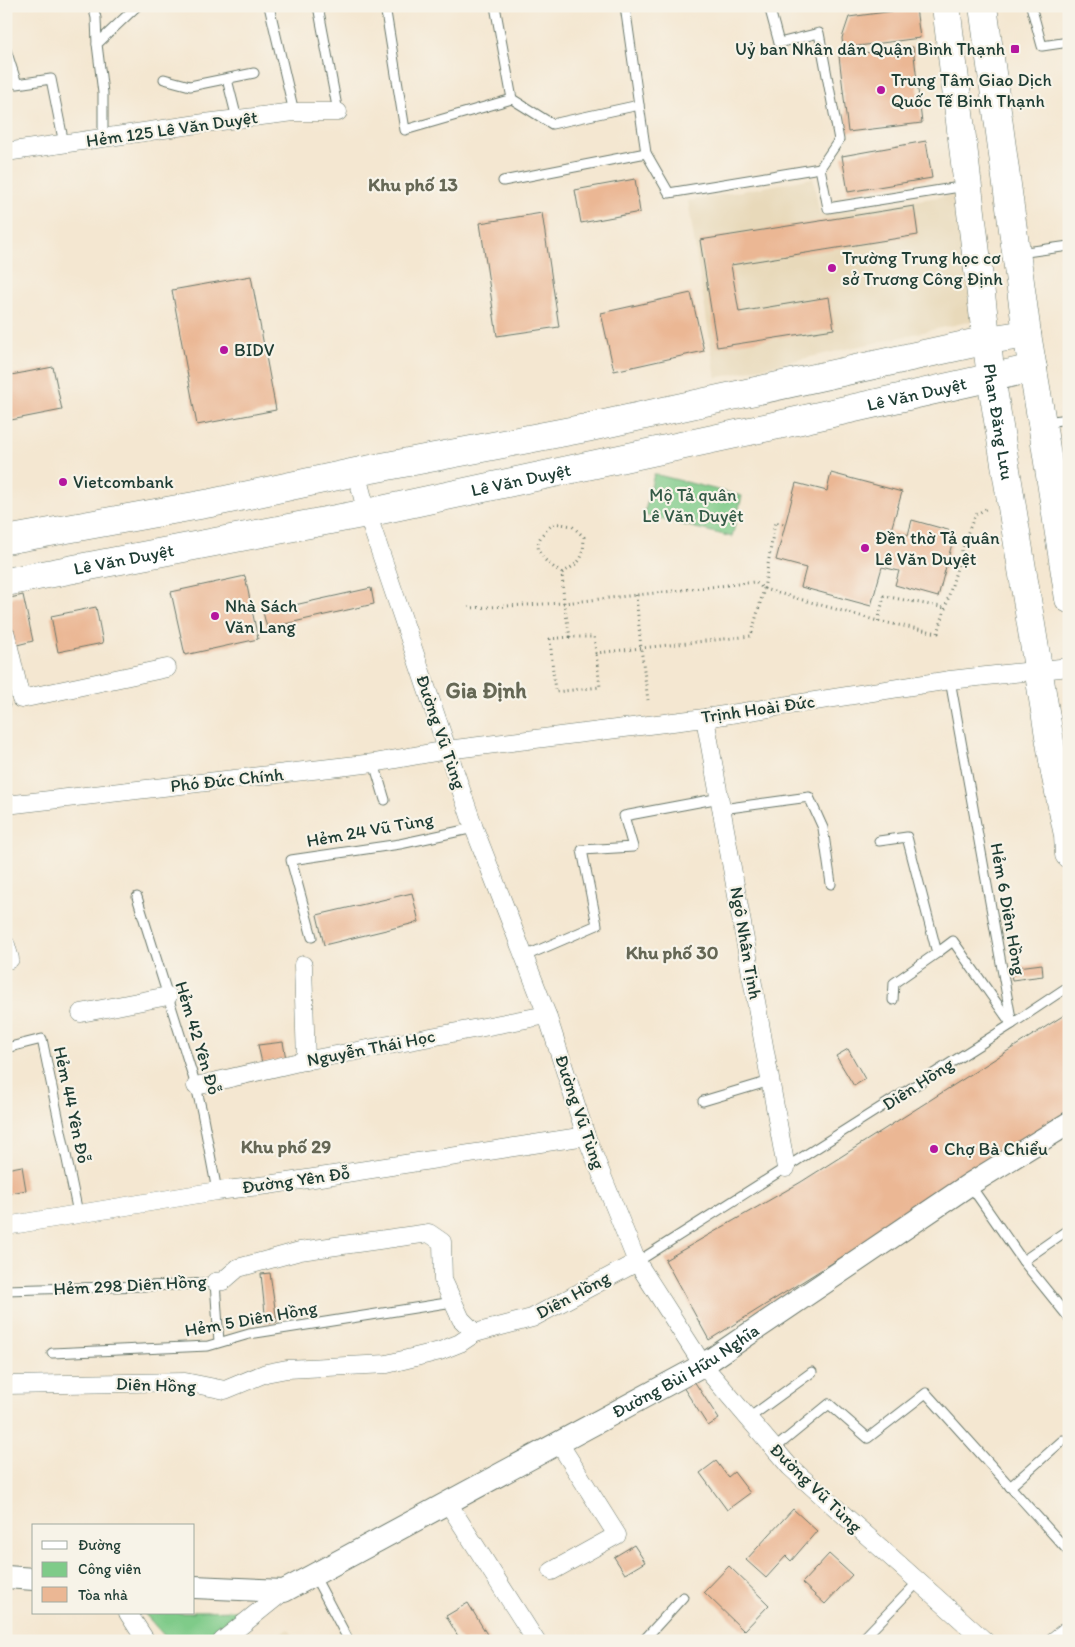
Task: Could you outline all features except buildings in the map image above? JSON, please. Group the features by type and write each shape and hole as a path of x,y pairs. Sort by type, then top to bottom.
{"main road":[{"name":"Phan Đăng Lưu","path":"946,6 992,377 1055,773 1068,835 1069,854"},
{"path":"983,6 1027,334 1066,566 1069,599"},
{"name":"Lê Văn Duyệt","path":"6,540 211,503 356,472 556,434 988,340 1027,334"},
{"name":"Lê Văn Duyệt","path":"6,582 367,514 1033,368"},
{"path":"556,434 564,471"}],"street":[{"name":"Hẻm 125 Lê Văn Duyệt","path":"6,152 294,112 338,112"},
{"name":"Đường Vũ Tùng","path":"356,472 367,514 474,828 525,956 547,1016 586,1136 636,1262 703,1364 790,1467 986,1641"},
{"path":"6,635 21,699 167,668"},
{"name":"Trịnh Hoài Đức","path":"447,750 705,718 950,680 1069,667"},
{"name":"Ngô Nhân Tịnh","path":"705,718 786,1168"},
{"name":"Phó Đức Chính","path":"6,805 374,763 447,750"},
{"path":"303,965 306,1061"},
{"path":"81,1013 168,996"},
{"name":"Nguyễn Thái Học","path":"196,1086 306,1061 547,1016"},
{"name":"Đường Bùi Hữu Nghĩa","path":"222,1641 284,1591 703,1364 970,1184 1069,1122"},
{"name":"Đường Yên Đỗ","path":"6,1226 217,1191 268,1185 586,1136"},
{"name":"Hẻm 298 Diên Hồng","path":"215,1282 223,1281 238,1268 300,1251 429,1233 442,1242 443,1280 461,1319 475,1333"},
{"name":"Diên Hồng","path":"6,1385 185,1382 225,1390 266,1373 287,1369 310,1366 387,1364 440,1351 460,1343 475,1333 532,1318 636,1262"},
{"path":"552,1571 617,1535 559,1443"},
{"path":"448,1503 536,1641"},
{"path":"6,1577 32,1579"},
{"name":"Đường Bùi Hữu Nghĩa","path":"195,1588 284,1591"},
{"path":"129,1614 144,1640"},
{"path":"1054,1641 1069,1629"}],"lane":[{"path":"93,6 96,18 103,93 103,138"},
{"path":"97,44 137,6"},
{"path":"269,6 294,112"},
{"path":"318,6 338,112"},
{"path":"385,6 405,130 512,99"},
{"path":"495,6 512,99 552,124 639,105"},
{"path":"625,6 646,153 670,193 820,168"},
{"path":"769,6 779,43 819,33 839,140 820,168 828,208 968,186"},
{"path":"1031,6 1042,46 1069,42"},
{"path":"6,50 17,84 50,79 64,144"},
{"path":"164,79 190,86 254,73"},
{"path":"227,79 237,119"},
{"path":"503,182 646,153"},
{"path":"1016,253 1069,246"},
{"path":"1042,423 1069,419"},
{"name":"Hẻm 6 Diên Hồng","path":"950,680 1012,1024"},
{"path":"374,763 385,800"},
{"path":"525,956 597,925 582,850 633,847 624,816 721,803 809,797 823,828 831,884"},
{"name":"Hẻm 24 Vũ Tùng","path":"312,937 291,860 400,844 474,828"},
{"path":"879,841 907,837 938,953"},
{"name":"Hẻm 42 Yên Đỗ","path":"137,897 196,1086 217,1191"},
{"name":"Hẻm 6 Diên Hồng","path":"894,1000 894,983 938,953 952,941 1012,1024"},
{"name":"Diên Hồng","path":"636,1262 1069,986"},
{"name":"Hẻm 44 Yên Đỗ","path":"6,1048 42,1039 78,1213"},
{"path":"703,1101 770,1081"},
{"path":"970,1184 1023,1261 1069,1318"},
{"path":"1023,1261 1069,1229"},
{"path":"215,1282 219,1342"},
{"name":"Hẻm 298 Diên Hồng","path":"6,1290 179,1285 215,1282"},
{"name":"Hẻm 5 Diên Hồng","path":"52,1354 208,1346 248,1334 453,1302"},
{"path":"748,1418 812,1372"},
{"path":"774,1449 829,1404 868,1438 926,1393 1069,1552"},
{"path":"1010,1487 1063,1440"},
{"path":"314,1575 349,1641"},
{"path":"861,1641 919,1581"},
{"path":"643,1641 683,1596"}],"path":[{"path":"468,608 564,603 755,582 764,589 878,621 938,633 966,536 976,515 1010,493"},
{"path":"596,654 751,636 764,589 775,522 785,524"},
{"path":"555,523 572,526 584,537 584,554 575,565 562,573 548,564 539,554 538,542 544,531 555,523"},
{"path":"562,573 564,603 570,637"},
{"path":"636,595 648,700"},
{"path":"878,621 884,596 946,608"},
{"path":"594,637 596,654 600,687 555,692 550,639 594,637"}],"shaded area":[{"name":"Trường Trung học cơ sở Trương Công Định","path":"813,178 820,215 959,194 972,321 716,378 688,201"},
{"path":"289,1629 296,1641 267,1641"}],"green space":[{"name":"Mộ Tả quân Lê Văn Duyệt","path":"654,474 742,496 732,537 644,515"},
{"path":"240,1610 245,1619 208,1641 169,1641 145,1614 195,1614 195,1611"}],"place":[{"name":"Uỷ ban Nhân dân Quận Bình Thạnh","path":"1015,49"},
{"name":"Trung Tâm Giao Dịch Quốc Tế Binh Thạnh","path":"881,90"},
{"name":"Trường Trung học cơ sở Trương Công Định","path":"832,268"},
{"name":"BIDV","path":"224,350"},
{"name":"Vietcombank","path":"63,482"},
{"name":"Đền thờ Tả quân Lê Văn Duyệt","path":"865,548"},
{"name":"Nhà Sách Văn Lang","path":"215,616"},
{"name":"Chợ Bà Chiểu","path":"934,1149"}],"district":[{"name":"Khu phố 13","path":"413,184"},
{"name":"Gia Định","path":"486,690"},
{"name":"Khu phố 30","path":"672,952"},
{"name":"Khu phố 29","path":"286,1146"}]}
